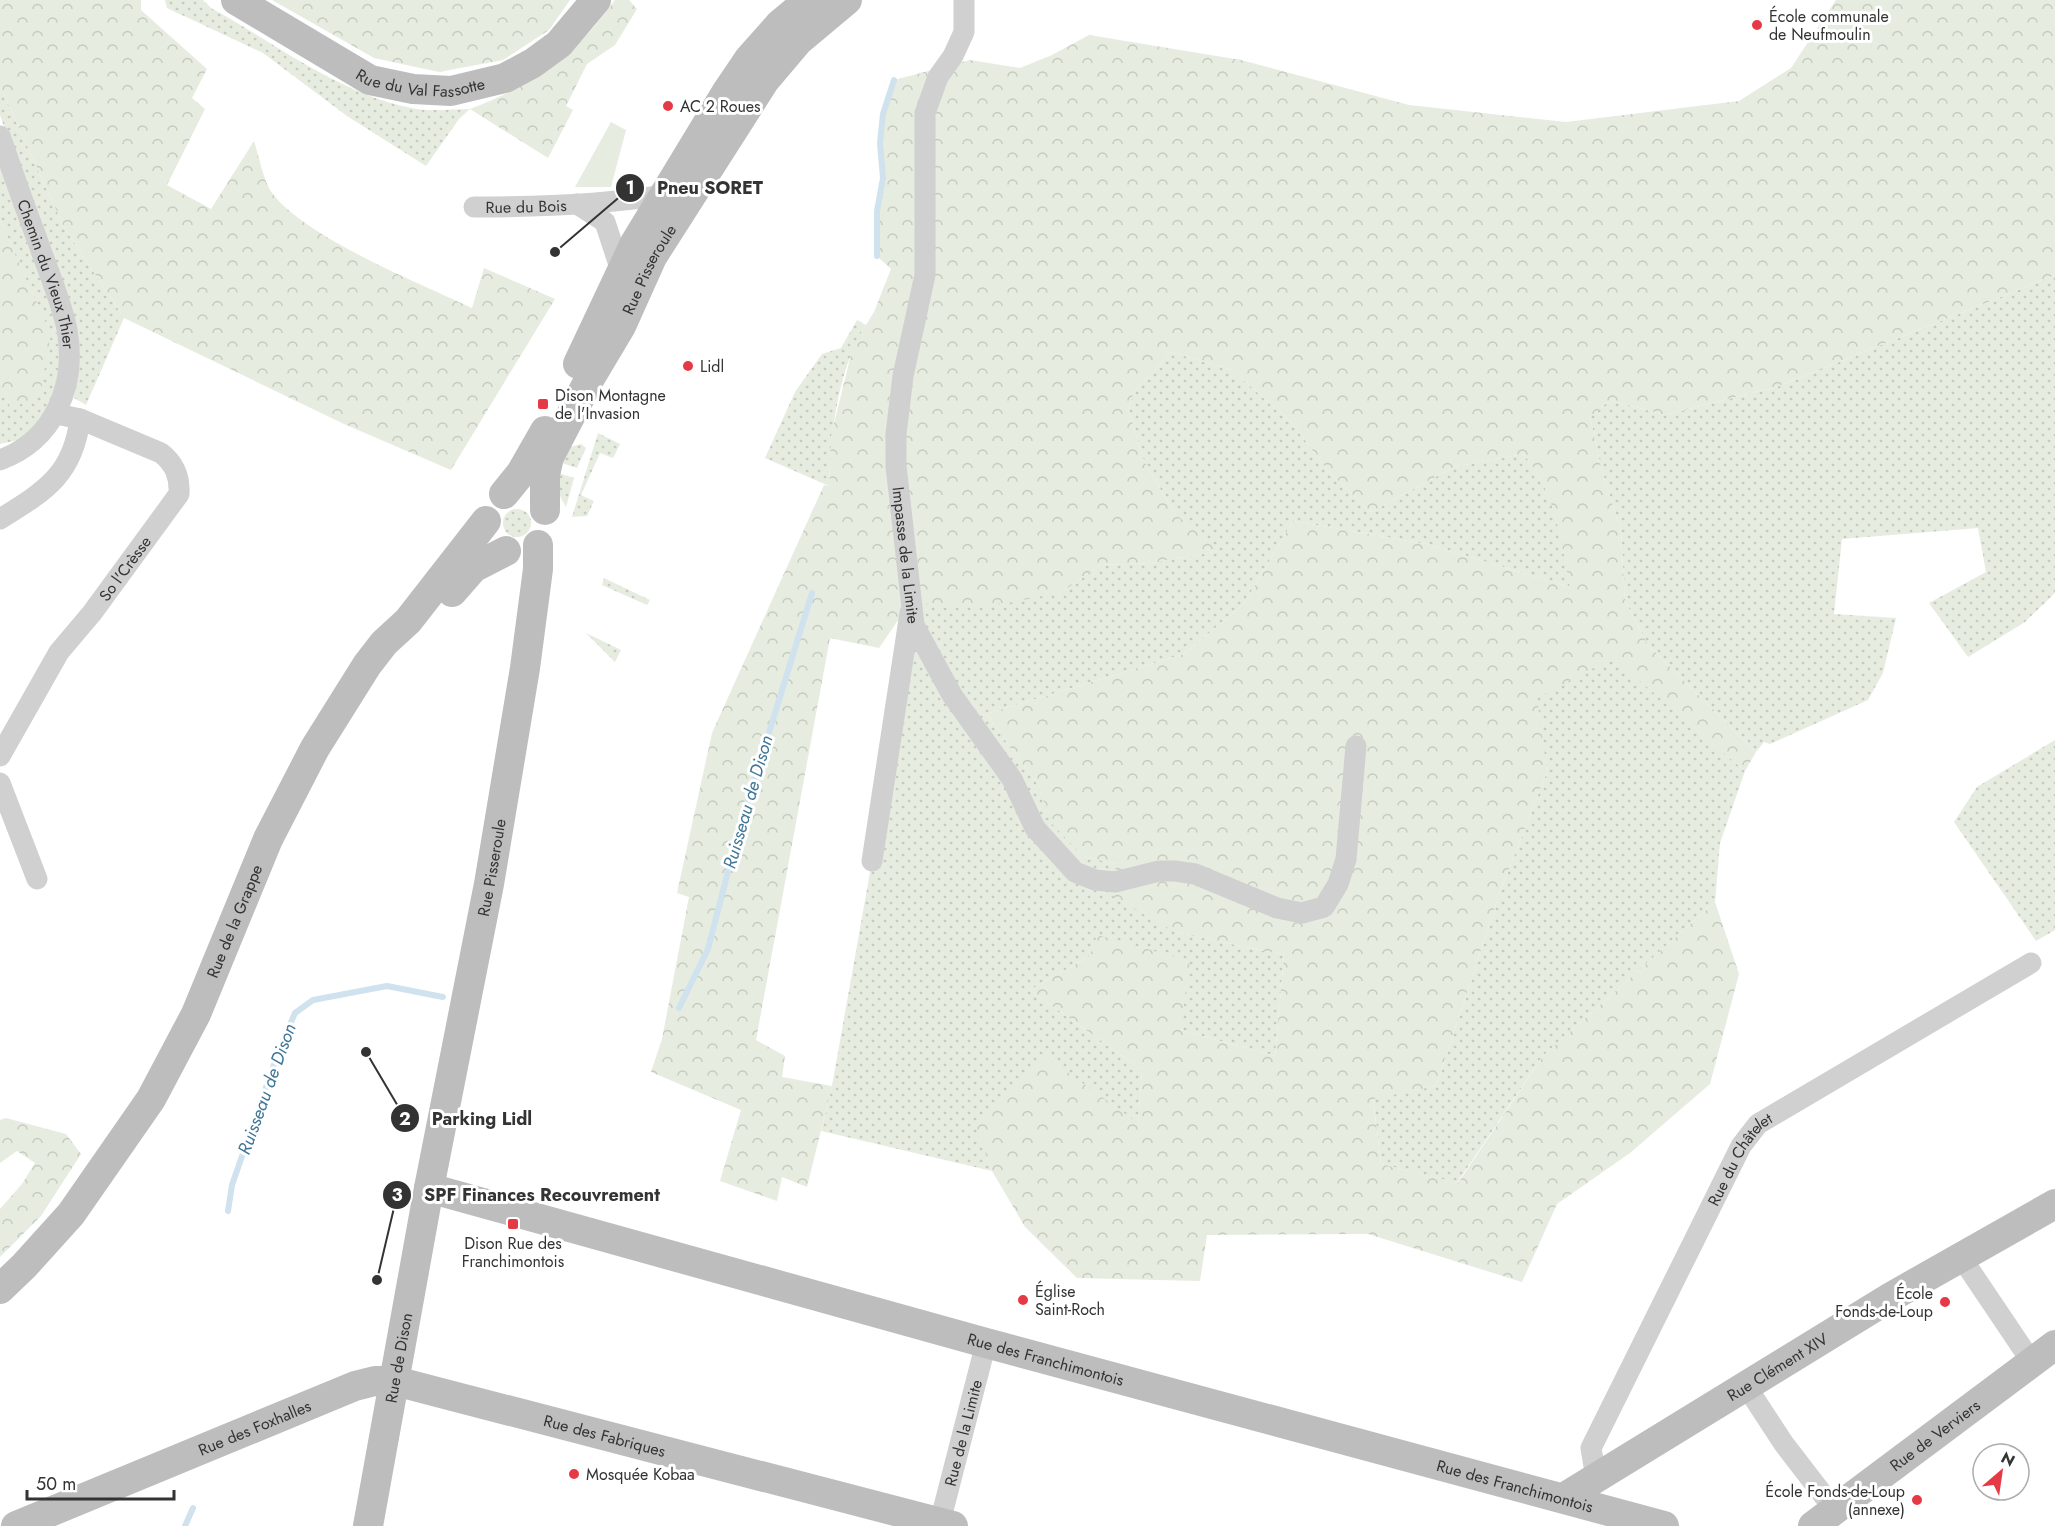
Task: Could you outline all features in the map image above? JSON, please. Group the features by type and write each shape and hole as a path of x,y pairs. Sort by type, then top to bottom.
{"street":[{"name":"Rue du Val Fassotte","path":"236,0 370,80 413,89 450,91 505,78 533,63 560,44 596,0"},
{"name":"Rue Pisseroule","path":"504,494 521,473 560,405 621,271 663,195 749,59 780,24 809,0"},
{"name":"Rue Pisseroule","path":"545,510 545,475 549,457 590,378 621,326 652,257 765,80 798,41 847,0"},
{"name":"Impasse de la Limite","path":"964,0 964,32 953,56 938,77 925,113 925,275 903,376 896,434 896,466 914,625 952,695 1012,778 1035,828 1075,872 1095,880 1115,882 1159,871 1175,871 1195,874 1276,908 1302,912 1324,907 1338,885 1346,859 1356,746"},
{"name":"Chemin du Vieux Thier","path":"0,136 58,298 67,332 68,359 57,414"},
{"name":"Rue du Bois","path":"474,207 623,202 663,195"},
{"name":"Rue du Bois","path":"577,204 605,222 621,271"},
{"path":"0,460 14,455 35,441 57,414"},
{"name":"So l'Crèsse","path":"0,756 59,652 105,595 180,494 176,471 170,460 161,453 80,419 57,414"},
{"path":"0,519 53,482 72,458 80,419"},
{"path":"515,492 531,495 545,510 547,527 538,545 520,553 506,551 493,541 486,521 490,507 504,494 515,492"},
{"name":"Rue de la Grappe","path":"0,1289 71,1214 151,1099 176,1055 208,986 280,813 315,748 384,642 408,621 486,521"},
{"name":"Rue Pisseroule","path":"429,1188 491,873 526,657 538,569 538,545"},
{"name":"Rue de la Grappe","path":"354,689 417,634 473,568 506,551"},
{"path":"872,861 912,600"},
{"path":"0,783 37,879"},
{"name":"Rue du Châtelet","path":"1596,1478 1591,1448 1740,1146 1758,1124 2031,963"},
{"name":"Rue de la Grappe","path":"0,1311 48,1265 75,1233 102,1186 114,1153"},
{"name":"Rue des Franchimontois","path":"429,1188 986,1343 1565,1497 1664,1526"},
{"name":"Rue de Dison","path":"368,1526 429,1188"},
{"name":"Rue Clément XIV","path":"1565,1497 1961,1257 2055,1204"},
{"path":"1961,1257 2043,1353"},
{"name":"Rue de la Limite","path":"946,1524 986,1343"},
{"name":"Rue de Verviers","path":"1824,1518 2043,1353"},
{"name":"Rue des Foxhalles","path":"16,1526 355,1386 375,1381 395,1382"},
{"name":"Rue des Fabriques","path":"395,1382 946,1524"},
{"path":"1746,1386 1784,1444 1824,1518"}],"green space":[{"path":"0,0 141,0 141,10 207,69 192,98 205,109 167,185 211,209 254,141 272,193 288,210 336,243 472,308 484,268 555,299 451,470 344,424 124,318 64,227 0,86"},
{"path":"165,0 203,0 211,8 308,66 384,101 418,109 470,109 459,119 426,166 347,116 263,53 167,8"},
{"path":"272,0 570,0 549,30 503,60 439,72 374,58"},
{"path":"615,0 629,0 637,9 615,45 587,64 566,106 573,110 548,158 470,109 515,89 552,67 583,39"},
{"path":"1836,0 2055,0 2055,275 1779,386 1665,415 1610,400 1590,417 1601,467 1621,532 1625,601 1648,645 1756,752 1745,771 1613,658 1537,698 1547,772 1500,892 1436,1086 1373,1099 1381,1164 1458,1183 1543,1056 1715,902 1739,974 1710,1084 1630,1153 1557,1204 1522,1282 1368,1234 1207,1235 1200,1281 1077,1278 1025,1227 992,1171 974,1122 1045,1056 1138,1123 1142,1070 1030,990 1090,956 1097,935 1190,961 1180,1030 1275,1056 1284,955 1175,932 1113,897 1116,864 1083,856 1051,823 1039,786 986,714 1184,654 1244,604 1293,521 1426,544 1570,587 1560,534 1550,500 1543,483 1523,454 1454,467 1371,512 1328,471 1293,424 1232,370 1171,352 1134,392 1128,409 1144,461 1175,514 1220,551 1152,563 1100,565 1062,592 1008,603 943,608 912,600 879,648 830,638 756,1040 785,1056 782,1077 832,1086 807,1187 782,1177 777,1201 720,1181 741,1110 651,1072 662,1039 689,897 677,893 712,733 824,485 829,486 831,436 853,346 874,312 891,269 877,256 877,211 883,178 880,143 883,114 894,80 970,60 1020,68 1052,55 1089,35 1241,60 1409,105 1566,122 1739,101 1791,68"},
{"path":"0,86 64,227 124,318 86,405 74,398 76,336 0,115"},
{"path":"611,122 626,130 611,187 575,187"},
{"path":"0,157 52,307 61,357 52,405 23,439 0,444 0,382 11,408 50,334 0,221"},
{"path":"0,221 51,334 40,395 11,409 0,382"},
{"path":"2055,275 2055,593 2025,622 1968,657 1929,603 1986,572 1978,528 1842,539 1834,614 1896,618 1883,673 1868,700 1770,744 1764,742 1756,752 1648,645 1625,601 1621,532 1601,467 1590,417 1610,400 1665,415 1779,386"},
{"path":"857,320 866,325 848,362 837,403 829,486 765,458 795,392 822,354 841,348"},
{"path":"1171,352 1232,370 1293,424 1328,471 1371,512 1454,467 1523,454 1543,483 1550,500 1560,534 1570,587 1426,544 1293,521 1244,604 1184,654 986,714 1039,786 1052,823 1083,856 1116,864 1175,932 1284,955 1275,1056 1180,1030 1090,956 1030,990 1142,1070 1138,1124 975,1122 992,1171 821,1131 832,1086 872,861 912,600 1062,592 1100,565 1152,563 1219,551 1175,514 1144,461 1128,409 1134,392"},
{"path":"598,433 620,444 613,458 600,453 581,495 594,501 587,516 572,517"},
{"path":"581,444 586,448 577,468 562,463 570,447"},
{"path":"558,473 574,478 566,507 560,496"},
{"path":"517,509 527,513 531,523 527,533 517,537 507,533 503,523 507,513"},
{"path":"604,578 650,600 647,605 602,585"},
{"path":"586,633 621,650 615,662"},
{"path":"1613,657 1745,771 1720,843 1715,902 1543,1056 1457,1183 1381,1164 1373,1098 1436,1086 1500,892 1547,772 1536,698"},
{"path":"2055,740 2055,930 2036,941 1954,822 1977,787"},
{"path":"6,1118 66,1134 81,1154 41,1216 0,1257 0,1209 22,1184 35,1163 17,1151 0,1163 0,1120"}],"waterway":[{"name":"Ruisseau de Dison","path":"877,256 877,211 883,178 880,143 883,114 894,80"},
{"name":"Ruisseau de Dison","path":"679,1008 708,949 738,833 812,593"},
{"name":"Ruisseau de Dison","path":"228,1211 232,1185 279,1050 295,1013 313,1000 387,986 443,997"},
{"name":"Ruisseau de Dison","path":"185,1526 193,1508"}],"place":[{"name":"École communale de Neufmoulin","path":"1757,25"},
{"name":"AC 2 Roues","path":"668,106"},
{"name":"Pneu SORET","path":"555,252"},
{"name":"Lidl","path":"688,366"},
{"name":"Dison Montagne de l'Invasion","path":"543,404"},
{"name":"Parking Lidl","path":"366,1052"},
{"name":"Dison Rue des Franchimontois","path":"513,1224"},
{"name":"SPF Finances Recouvrement","path":"377,1280"},
{"name":"Église Saint-Roch","path":"1023,1300"},
{"name":"École Fonds-de-Loup","path":"1945,1302"},
{"name":"Mosquée Kobaa","path":"574,1474"},
{"name":"École Fonds-de-Loup (annexe)","path":"1917,1500"}]}
